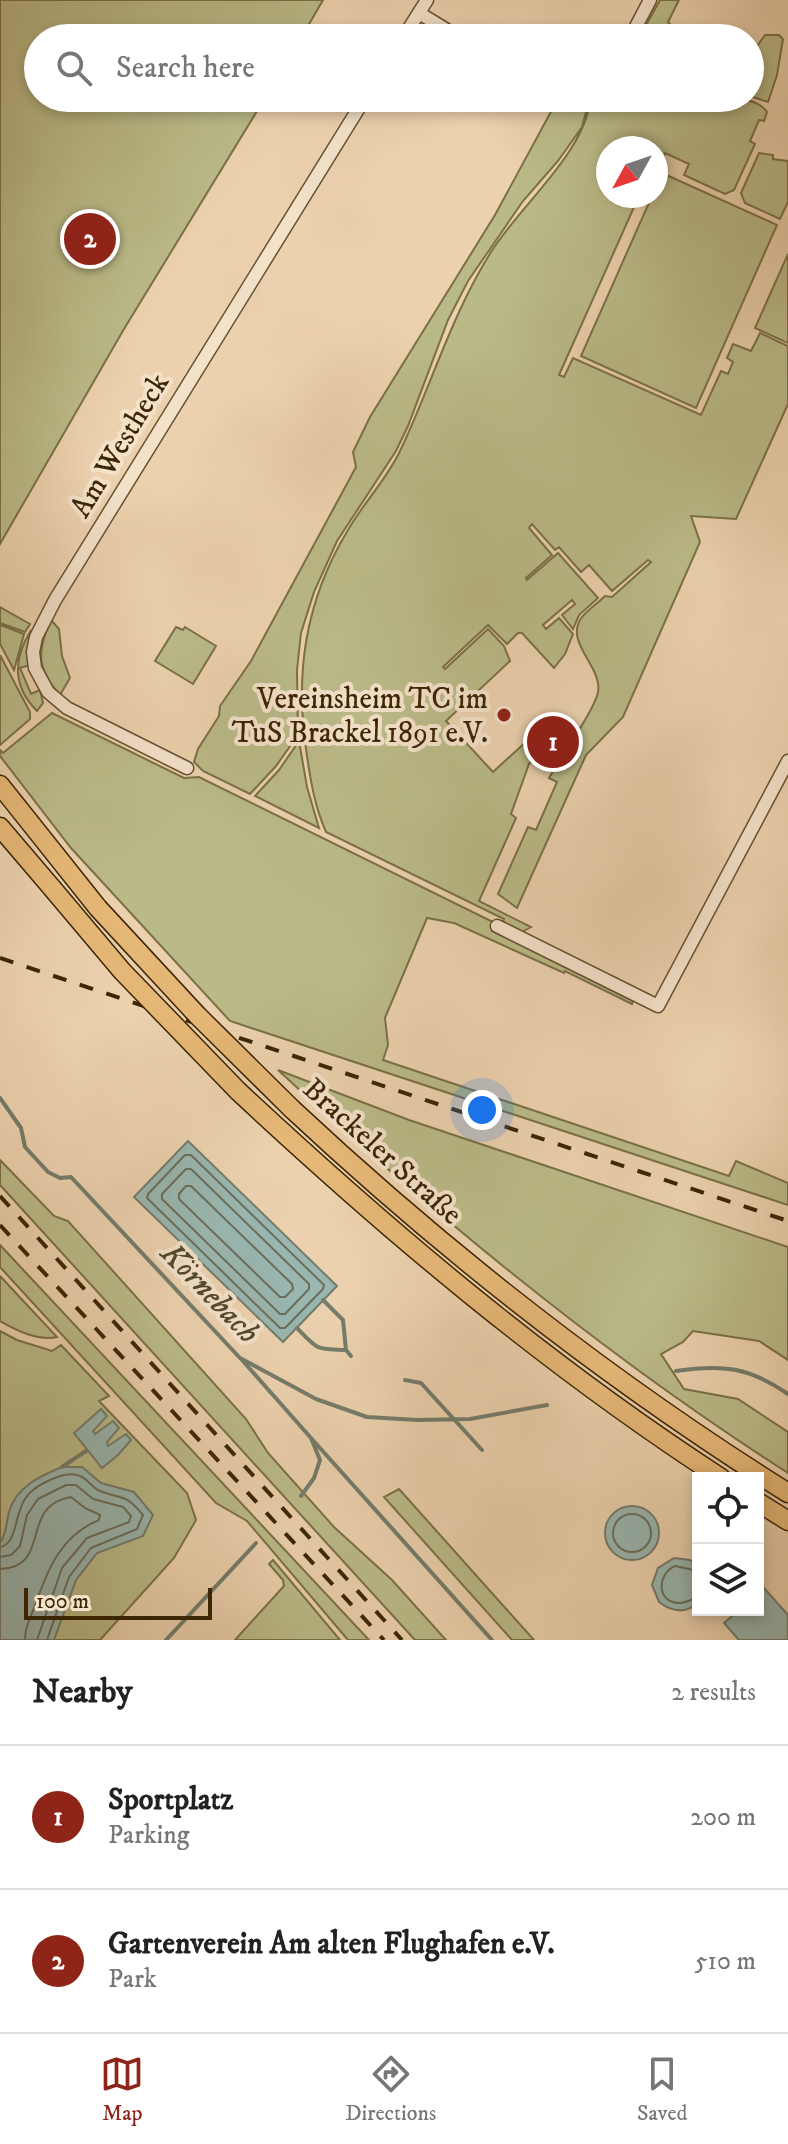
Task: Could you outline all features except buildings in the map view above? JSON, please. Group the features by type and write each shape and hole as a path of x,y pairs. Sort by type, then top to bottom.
{"highway":[{"path":"0,772 33,828"},
{"name":"Brackeler Straße","path":"0,785 98,908 206,1024 292,1109 409,1214 533,1314 708,1441 788,1493"},
{"name":"Brackeler Straße","path":"0,827 122,971 238,1091 364,1206 451,1280 624,1412 712,1472"},
{"path":"764,1506 788,1521"}],"street":[{"path":"412,24 427,0"},
{"path":"637,24 650,0"},
{"path":"419,13 437,24"},
{"name":"Am Westheck","path":"187,768 57,701 35,668 33,652 36,637 63,587 188,382 356,112"},
{"path":"497,926 658,1006 788,761"}],"green space":[{"path":"0,0 323,0 309,24 24,24 24,112 256,112 124,329 0,544"},
{"path":"660,0 679,0 668,22 670,24 647,24"},
{"path":"779,35 783,39 777,75 768,102 764,101 764,36"},
{"path":"764,109 767,112 764,121 759,120 750,141 755,144 734,190 725,194 684,175 689,164 668,154 668,136 596,136 596,208 634,208 559,375 564,377 573,358 701,415 721,371 728,374 733,362 727,358 733,344 751,351 760,333 788,346 788,404 736,519 691,516 700,542 623,717 586,755 517,908 498,894 528,827 536,830 557,782 549,778 584,722 598,692 595,673 577,636 577,626 582,617 605,596 612,597 651,562 648,560 612,591 589,565 581,572 559,547 555,550 532,524 529,528 552,555 527,580 558,553 598,598 579,615 573,629 562,615 575,604 572,600 543,625 546,629 559,618 573,634 565,654 554,668 522,633 507,644 488,625 443,667 445,669 488,629 504,646 510,661 446,721 493,772 552,718 557,730 529,764 511,814 516,818 479,901 531,927 522,932 502,924 504,919 326,832 314,795 307,756 303,726 303,668 313,611 333,557 354,520 396,460 477,276 503,234 576,141 587,112 764,112"},
{"path":"551,112 586,112 582,127 558,161 523,201 468,281 448,320 396,451 337,541 314,592 301,633 297,670 298,735 276,766 250,794 203,771 194,762 198,749 219,716 220,706 251,661 356,467 353,452 370,417 495,215"},
{"path":"759,153 788,161 788,202 780,219 745,203 741,193"},
{"path":"668,176 777,225 696,408 581,356 647,208 668,208"},
{"path":"788,254 788,343 755,328"},
{"path":"0,607 30,624 25,632 0,623"},
{"path":"51,620 59,629 62,656 70,678 60,695 47,677 41,660 43,642"},
{"path":"0,625 24,634 14,670 0,644"},
{"path":"176,627 183,630 185,627 216,646 193,684 155,661"},
{"path":"30,632 30,665 20,668 31,694 40,690 43,703 37,711 23,692 18,673 24,642"},
{"path":"0,655 30,712 30,719 0,745"},
{"path":"52,713 184,778 199,777 495,923 492,931 633,1001 632,1004 454,923 427,918 385,1018 388,1045 383,1060 729,1176 736,1161 788,1183 788,1205 230,1021 71,848 0,756 0,750 3,753"},
{"path":"299,741 307,787 319,828 255,796 279,770"},
{"path":"278,1070 409,1120 788,1247 788,1360 759,1341 693,1331 683,1342 661,1354 684,1389 738,1399 788,1432 788,1473 653,1381 524,1283 399,1179"},
{"path":"0,1160 54,1216 68,1221 246,1419 268,1453 334,1527 392,1580 446,1640 415,1640 0,1185"},
{"path":"0,1245 369,1640 348,1640 247,1521 216,1503 0,1267"},
{"path":"0,1276 57,1337 35,1336 0,1321"},
{"path":"0,1331 52,1351 61,1345 109,1396 99,1401 187,1493 196,1520 174,1558 100,1640 0,1640"},
{"path":"399,1489 534,1640 512,1640 384,1497"},
{"path":"273,1560 340,1640 235,1640 284,1586 283,1580 269,1564"}],"water":[{"path":"188,1141 337,1286 283,1342 134,1197"},
{"path":"101,1409 107,1416 93,1431 95,1434 113,1421 119,1428 107,1442 108,1446 126,1434 131,1440 102,1468 74,1433"},
{"path":"62,1467 82,1467 101,1483 134,1492 153,1515 143,1536 97,1553 76,1580 54,1640 0,1640 0,1543 12,1503 23,1489"},
{"path":"632,1506 651,1514 659,1533 651,1552 632,1560 613,1552 605,1533 613,1514"},
{"path":"674,1558 692,1561 692,1607 674,1610 659,1602 652,1585 658,1568"},
{"path":"764,1588 788,1615 788,1640 739,1640 724,1623 732,1616 764,1616"}],"waterway":[{"name":"Körnebach","path":"0,1098 21,1128 25,1147 48,1172 60,1178 71,1177 240,1358 316,1399 367,1417 470,1419 547,1405"},
{"path":"323,1300 343,1320 346,1350 351,1356"},
{"path":"297,1328 318,1347 346,1350"},
{"path":"242,1360 311,1438 320,1460 314,1478 301,1496"},
{"name":"Körnebach","path":"676,1371 707,1368 735,1370 761,1378 788,1394"},
{"path":"405,1380 421,1383 482,1450"},
{"path":"311,1438 492,1640"},
{"path":"62,1467 86,1451"},
{"path":"166,1640 256,1543"}],"railway":[{"path":"0,958 788,1221"},
{"path":"0,1196 402,1640"},
{"path":"0,1225 384,1640"}],"place":[{"name":"Gartenverein Am alten Flughafen e.V.","path":"90,239"},
{"name":"Vereinsheim TC im TuS Brackel 1891 e.V.","path":"504,715"},
{"name":"Sportplatz","path":"553,742"}]}
